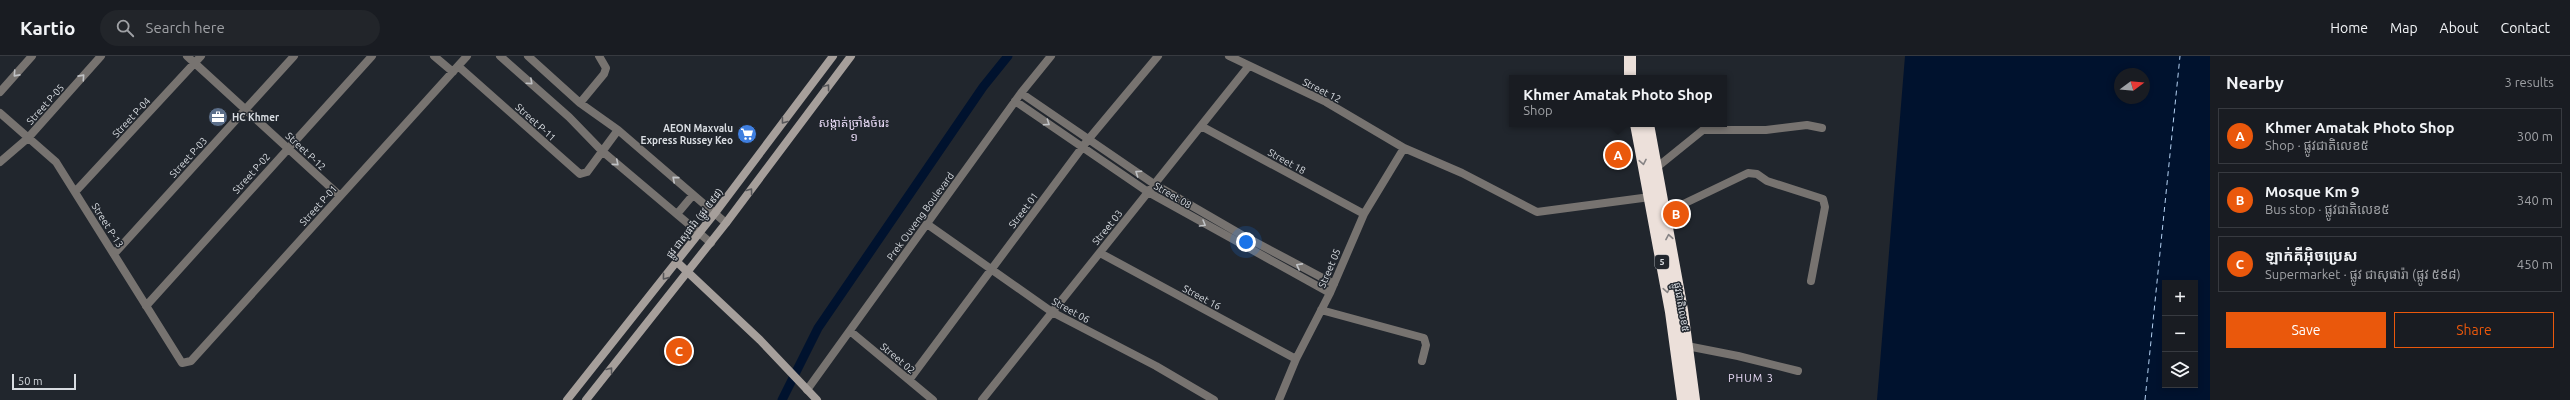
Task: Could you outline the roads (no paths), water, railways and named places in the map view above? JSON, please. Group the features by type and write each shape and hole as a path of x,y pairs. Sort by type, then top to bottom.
{"highway":[{"path":"1630,75 1631,61"},
{"path":"1631,61 1636,75"},
{"name":"ផ្លូវជាតិលេខ៥","path":"1637,127 1686,376 1694,400"},
{"name":"ផ្លូវជាតិលេខ៥","path":"1649,127 1687,346 1686,376 1682,400"}],"main road":[{"name":"ផ្លូវ ជាសុផារ៉ា (ផ្លូវ ៥៩៨)","path":"567,400 715,213 833,56"},
{"path":"586,400 726,223 850,56"},
{"path":"677,262 688,271 817,400"},
{"path":"581,383 592,393"}],"street":[{"path":"0,92 32,56"},
{"name":"Street P-05","path":"0,162 28,138 101,56"},
{"name":"Street P-12","path":"188,56 340,196"},
{"name":"Street P-04","path":"75,192 201,56"},
{"name":"Street P-03","path":"114,254 294,56"},
{"name":"Street P-02","path":"146,306 287,148 372,56"},
{"name":"Street P-11","path":"434,56 455,69 580,174 587,172 601,154"},
{"name":"Street P-01","path":"182,363 191,361 467,56"},
{"path":"500,56 578,126 601,154 677,214 710,243"},
{"path":"528,56 580,103 618,130 726,223"},
{"path":"580,103 604,74 606,68 599,56"},
{"name":"Prek Ouveng Boulevard","path":"805,388 850,331 1015,101 1051,56"},
{"name":"Street 01","path":"909,380 1082,148 1158,56"},
{"name":"Street 12","path":"1229,56 1248,67 1326,102 1404,148 1462,173 1536,212 1650,197"},
{"name":"Street 03","path":"982,400 1248,67"},
{"path":"1021,93 1154,184 1242,235 1334,284"},
{"name":"Street 08","path":"1015,101 1148,192 1238,244 1330,293"},
{"name":"Street P-13","path":"0,113 56,162 182,363"},
{"path":"1656,168 1703,130 1766,130 1807,125 1822,128"},
{"name":"Street 18","path":"1201,126 1364,214"},
{"path":"601,154 618,130"},
{"name":"Street 05","path":"1279,400 1296,359 1330,293 1364,214 1404,148"},
{"path":"1664,210 1677,207 1748,173 1757,174 1767,181 1823,199 1825,207 1811,281"},
{"path":"677,214 693,195"},
{"name":"Street 06","path":"927,224 1052,312 1156,366 1214,400"},
{"path":"1238,244 1242,235"},
{"name":"Street 16","path":"1100,253 1296,359"},
{"path":"1321,310 1424,338 1426,345 1422,361"},
{"name":"Street 02","path":"850,331 933,400"},
{"path":"1687,346 1738,356 1798,371"}],"water":[{"path":"1905,56 2210,56 2210,400 1877,400"}],"waterway":[{"path":"782,400 818,328 983,87 1008,56"}],"place":[{"name":"HC Khmer","path":"218,117"},
{"name":"AEON Maxvalu Express Russey Keo","path":"747,134"},
{"name":"Khmer Amatak Photo Shop","path":"1618,155"},
{"name":"Mosque Km 9","path":"1676,214"},
{"name":"ឡាក់គីអ៊ិចប្រេស","path":"679,351"}],"district":[{"name":"សង្កាត់ច្រាំងចំរេះ ១","path":"854,130"},
{"name":"PHUM 3","path":"1751,378"}]}
